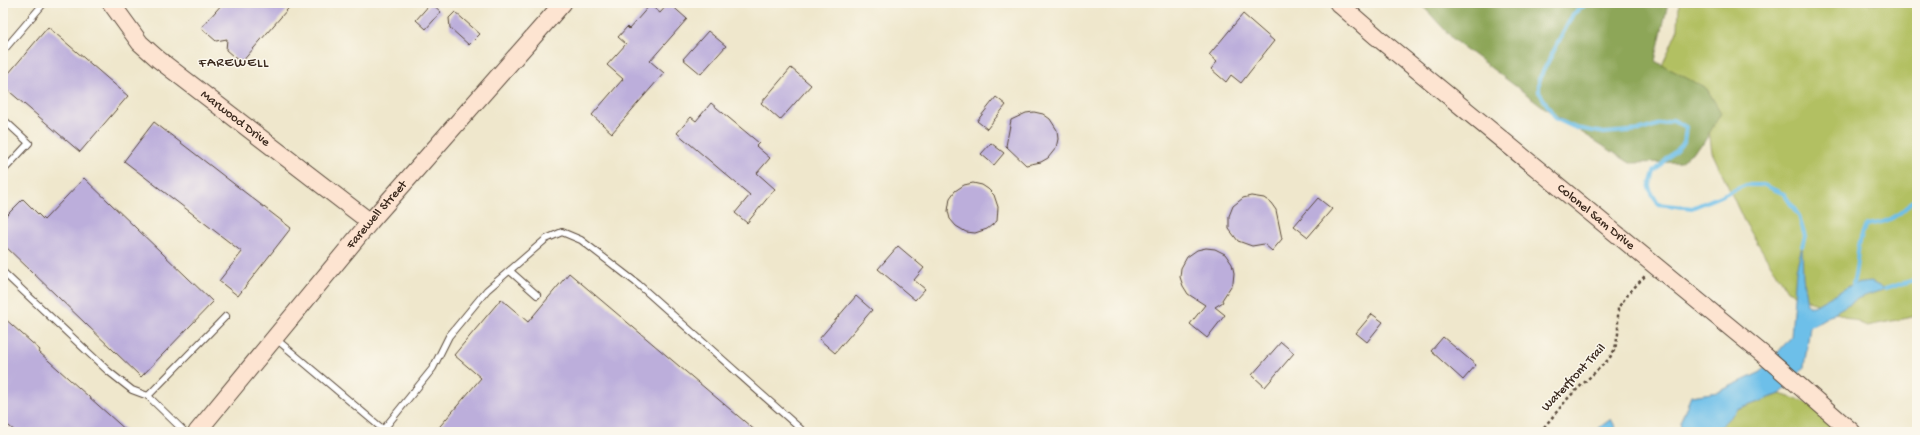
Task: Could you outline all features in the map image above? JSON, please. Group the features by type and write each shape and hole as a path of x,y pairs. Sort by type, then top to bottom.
{"street":[{"name":"Marwood Drive","path":"111,3 140,43 158,59 370,222"},
{"name":"Farewell Street","path":"197,432 370,222 563,3"},
{"name":"Colonel Sam Drive","path":"1338,3 1377,37 1765,356 1852,432"}],"lane":[{"path":"3,51 42,4"},
{"path":"3,119 28,143 3,171"},
{"path":"275,338 384,431 433,368 449,336 487,290 546,239 562,232 581,240 638,284 804,432"},
{"path":"510,271 537,294"},
{"path":"3,272 108,372 132,390 148,396 185,432"},
{"path":"148,396 226,316"}],"path":[{"name":"Waterfront Trail","path":"1540,432 1569,397 1609,359 1615,348 1618,308 1628,294 1647,275"}],"green space":[{"path":"1420,3 1668,3 1655,61 1707,89 1721,113 1703,144 1680,162 1630,163 1553,114 1455,41"},
{"path":"1679,3 1917,3 1917,316 1867,326 1787,291 1744,221 1712,152 1707,116 1660,70 1678,29"},
{"path":"1780,394 1817,406 1847,432 1718,432 1718,429 1737,410"}],"water":[{"path":"1802,246 1803,277 1807,305 1814,306 1853,284 1871,282 1885,289 1859,298 1810,327 1804,367 1792,383 1780,394 1737,410 1718,429 1718,432 1682,432 1680,422 1691,396 1718,392 1761,372 1791,337 1796,270"},
{"path":"1611,419 1618,432 1593,432"}],"building":[{"path":"223,3 293,3 241,63 226,50 227,39 216,41 201,28"},
{"path":"431,3 441,12 426,29 416,20"},
{"path":"669,3 687,19 650,61 664,73 612,133 592,115 623,79 607,65 626,44 618,37 627,27 629,29 650,5 660,13"},
{"path":"455,12 480,34 469,45 450,28 449,18"},
{"path":"1243,14 1274,41 1241,83 1231,75 1226,82 1211,69 1217,62 1209,55"},
{"path":"48,27 128,96 80,152 3,86 3,80"},
{"path":"708,31 726,46 701,74 683,59"},
{"path":"791,68 811,85 780,120 761,103"},
{"path":"996,97 1006,105 987,129 977,121"},
{"path":"711,103 759,143 756,146 770,158 757,173 775,189 747,223 735,213 750,195 677,133 691,117 696,121"},
{"path":"1034,112 1043,114 1050,119 1057,130 1058,139 1056,148 1048,158 1041,162 1026,165 1006,146 1011,120 1026,113"},
{"path":"154,122 291,228 238,296 219,281 242,252 124,161"},
{"path":"991,143 1004,153 994,165 981,154"},
{"path":"84,178 213,302 141,377 3,244 3,219 23,199 44,220"},
{"path":"973,183 982,185 988,189 994,195 998,207 997,221 987,229 975,233 966,232 956,226 950,219 948,211 950,198 955,191 964,185"},
{"path":"1251,196 1264,198 1271,203 1276,210 1282,239 1272,251 1264,244 1252,246 1238,241 1229,229 1229,216 1233,206 1243,198"},
{"path":"1318,198 1332,209 1308,237 1294,226"},
{"path":"898,246 924,268 914,280 925,289 915,300 878,269"},
{"path":"1206,248 1215,249 1225,254 1232,264 1234,273 1233,283 1222,300 1223,302 1215,307 1225,315 1207,338 1190,324 1205,305 1188,294 1180,277 1181,268 1187,257 1197,250"},
{"path":"569,273 757,432 435,432 481,378 454,355 501,299 528,322"},
{"path":"856,296 872,310 835,353 819,339"},
{"path":"1372,314 1383,322 1367,342 1356,333"},
{"path":"3,317 40,350 39,352 128,432 16,432 3,421"},
{"path":"1443,337 1476,365 1463,380 1431,351"},
{"path":"1281,342 1294,353 1265,387 1252,375"}],"waterway":[{"path":"1588,3 1573,14 1539,79 1539,92 1556,119 1576,128 1604,133 1641,130 1673,120 1686,127 1684,142 1654,172 1649,188 1658,204 1692,208 1746,185 1764,185 1784,194 1799,216 1805,237 1802,246"},
{"path":"1853,284 1859,246 1863,232 1867,225 1883,222 1894,217 1917,198"},
{"path":"1885,289 1917,279"}],"district":[{"name":"FAREWELL","path":"234,63"}]}
